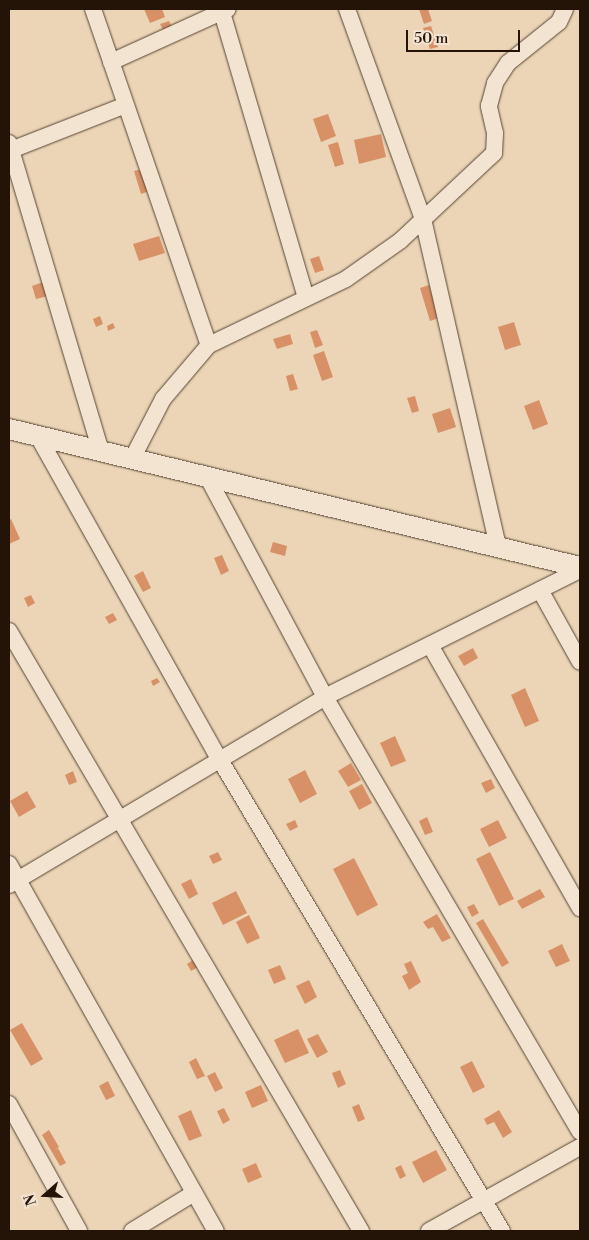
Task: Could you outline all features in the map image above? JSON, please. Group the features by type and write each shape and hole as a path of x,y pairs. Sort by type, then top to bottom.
{"street":[{"path":"93,9 209,345"},
{"path":"112,62 223,9 306,298"},
{"path":"347,9 423,219 498,547"},
{"path":"132,459 163,399 209,345 346,279 400,241 494,153 495,133 489,106 495,83 508,63 559,22 566,9"},
{"path":"101,450 10,146 126,105"},
{"path":"9,429 39,438 101,450 208,478 580,568"},
{"path":"39,438 220,760 502,1231"},
{"path":"208,478 325,697 580,1132"},
{"path":"14,882 325,697 540,590 580,568"},
{"path":"540,590 580,662"},
{"path":"9,631 117,819 361,1231"},
{"path":"430,645 580,908"},
{"path":"9,864 14,882 216,1231"},
{"path":"9,1104 79,1231"},
{"path":"428,1231 580,1146"},
{"path":"132,1231 194,1193"}],"building":[{"path":"144,9 162,9 165,17 150,23"},
{"path":"419,9 428,9 432,21 424,24"},
{"path":"169,21 172,27 163,30 160,24"},
{"path":"431,26 438,47 430,49 423,28"},
{"path":"328,114 336,136 321,142 313,119"},
{"path":"381,134 386,157 359,164 354,140"},
{"path":"338,142 344,164 335,167 328,145"},
{"path":"142,169 149,191 141,194 134,171"},
{"path":"159,236 165,253 139,261 133,244"},
{"path":"319,256 324,270 315,273 310,259"},
{"path":"43,282 48,296 36,299 32,286"},
{"path":"429,285 439,318 430,321 420,288"},
{"path":"100,316 103,324 96,327 93,319"},
{"path":"514,322 521,345 505,350 498,327"},
{"path":"113,323 115,328 108,331 107,326"},
{"path":"317,330 323,345 315,348 310,332"},
{"path":"290,334 293,344 277,349 273,339"},
{"path":"324,351 333,377 322,381 313,355"},
{"path":"293,374 298,389 290,391 286,376"},
{"path":"415,396 419,411 412,413 407,398"},
{"path":"539,400 548,424 533,430 524,406"},
{"path":"450,408 456,427 438,433 432,414"},
{"path":"11,519 20,539 9,544 9,520"},
{"path":"273,542 287,546 285,556 270,552"},
{"path":"222,555 229,571 221,575 214,558"},
{"path":"143,571 151,588 143,592 134,576"},
{"path":"31,595 35,603 28,607 24,598"},
{"path":"113,613 117,620 109,624 105,617"},
{"path":"473,648 478,658 464,666 458,656"},
{"path":"157,678 160,682 153,686 151,681"},
{"path":"525,688 539,721 525,727 511,695"},
{"path":"395,736 406,761 391,767 380,743"},
{"path":"351,763 361,780 348,787 338,771"},
{"path":"305,770 317,794 300,803 288,779"},
{"path":"73,771 77,782 69,785 65,775"},
{"path":"491,779 495,788 486,793 481,783"},
{"path":"362,784 372,803 359,810 349,791"},
{"path":"27,791 36,807 19,817 10,801"},
{"path":"427,817 433,832 425,835 419,821"},
{"path":"295,820 298,827 290,831 286,824"},
{"path":"498,820 507,838 489,847 480,829"},
{"path":"218,852 222,860 213,864 209,856"},
{"path":"490,852 514,899 499,906 476,859"},
{"path":"354,858 378,905 357,916 333,869"},
{"path":"191,879 198,894 189,899 181,884"},
{"path":"540,889 545,897 522,909 517,901"},
{"path":"236,891 247,913 223,925 212,903"},
{"path":"474,904 479,913 472,917 467,907"},
{"path":"437,914 451,938 442,942 433,927 428,929 423,922"},
{"path":"249,915 260,938 247,944 236,922"},
{"path":"483,919 509,963 502,967 476,923"},
{"path":"562,944 570,961 556,967 548,951"},
{"path":"193,960 198,967 191,971 187,964"},
{"path":"411,961 421,982 409,990 402,976 408,973 404,964"},
{"path":"280,965 286,979 274,984 268,970"},
{"path":"309,980 317,997 305,1004 296,986"},
{"path":"22,1023 43,1059 31,1066 10,1030"},
{"path":"298,1029 309,1053 285,1063 274,1040"},
{"path":"318,1034 328,1052 317,1058 307,1039"},
{"path":"196,1058 205,1076 197,1079 189,1062"},
{"path":"472,1061 485,1087 473,1093 460,1067"},
{"path":"340,1070 346,1084 338,1088 332,1073"},
{"path":"215,1072 223,1088 215,1092 207,1076"},
{"path":"108,1081 115,1096 106,1100 99,1086"},
{"path":"261,1085 268,1101 252,1108 245,1092"},
{"path":"359,1104 365,1119 358,1122 352,1107"},
{"path":"224,1108 230,1120 223,1124 217,1111"},
{"path":"191,1110 202,1136 189,1141 178,1116"},
{"path":"499,1110 512,1132 503,1138 494,1122 487,1125 484,1119"},
{"path":"49,1130 59,1147 54,1150 58,1148 66,1163 60,1166 42,1135"},
{"path":"436,1150 447,1170 423,1183 412,1162"},
{"path":"256,1163 262,1177 248,1183 242,1169"},
{"path":"401,1165 406,1176 400,1179 395,1168"}]}
